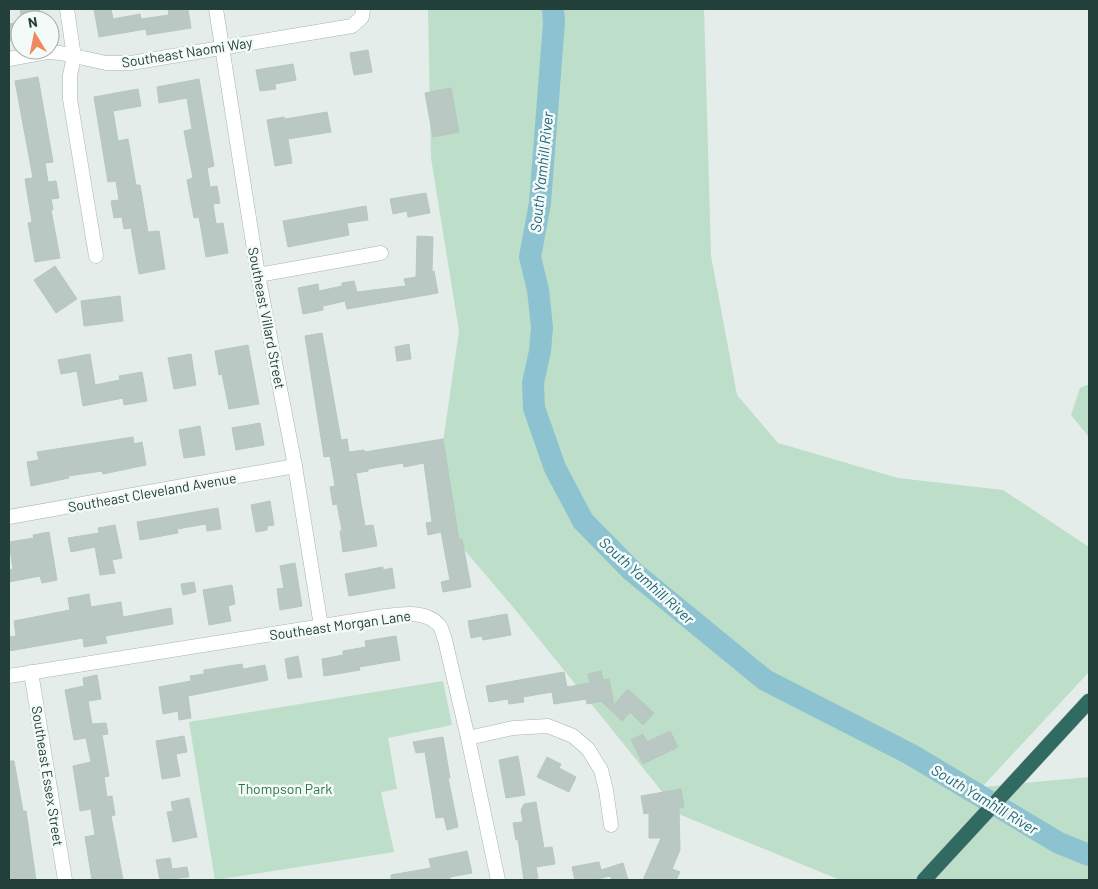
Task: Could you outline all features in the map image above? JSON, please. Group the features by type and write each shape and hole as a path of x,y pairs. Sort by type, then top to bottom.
{"highway":[{"path":"924,880 1089,701"}],"street":[{"path":"66,9 74,57 70,75 70,100 96,256"},
{"name":"Southeast Villard Street","path":"216,9 258,275 295,466 321,626"},
{"name":"Southeast Naomi Way","path":"9,59 46,52 106,63 131,63 352,26 363,13"},
{"path":"258,275 382,253"},
{"name":"Southeast Cleveland Avenue","path":"9,517 295,466"},
{"name":"Southeast Morgan Lane","path":"9,676 412,613 428,617 439,625 445,640 498,880"},
{"name":"Southeast Essex Street","path":"31,672 65,880"},
{"path":"468,738 513,728 548,726 573,736 588,749 601,770 611,825"}],"green space":[{"path":"428,9 704,9 711,256 737,395 778,443 898,478 1003,490 1089,547 1089,672 982,787 1089,777 1089,880 840,880 681,815 513,607 433,513 459,331 431,158"},
{"path":"1089,384 1089,437 1071,415 1080,388"},
{"name":"Thompson Park","path":"443,681 452,725 388,738 397,789 381,792 394,852 215,880 189,722"}],"building":[{"path":"20,9 39,10 20,10"},
{"path":"94,9 111,9 113,19 140,14 141,19 169,15 168,9 188,9 191,28 147,35 146,29 99,37"},
{"path":"9,24 10,24 9,41"},
{"path":"368,50 372,72 354,75 350,53"},
{"path":"293,64 296,80 275,84 276,89 260,91 256,70"},
{"path":"38,77 53,162 45,163 48,182 56,181 59,198 51,199 53,210 51,210 60,258 35,262 28,223 32,222 25,179 33,178 15,81"},
{"path":"199,79 214,166 207,168 210,187 217,186 220,203 213,204 216,224 223,223 228,253 206,257 199,217 194,218 187,180 193,178 184,131 192,129 187,98 159,103 157,87"},
{"path":"451,88 459,132 433,137 425,93"},
{"path":"138,89 141,106 113,111 118,141 128,139 136,185 140,185 148,232 159,231 165,269 139,274 131,228 124,229 122,217 114,218 111,201 119,200 116,181 108,182 94,97"},
{"path":"327,112 331,132 288,139 292,163 275,166 267,120"},
{"path":"426,193 430,213 408,217 407,211 393,214 390,199"},
{"path":"366,206 368,220 347,223 349,235 288,247 283,221"},
{"path":"417,236 433,237 432,272 434,271 438,293 347,309 345,301 323,306 323,310 303,314 298,288 318,284 319,291 342,286 342,283 354,281 357,292 406,286 404,279 416,277"},
{"path":"55,266 77,299 56,313 34,280"},
{"path":"120,296 123,321 84,326 81,301"},
{"path":"322,333 341,440 347,439 349,452 364,450 365,452 443,439 459,540 462,539 471,587 443,592 441,582 450,580 441,532 428,535 426,523 432,522 424,463 404,467 403,463 356,473 365,526 373,525 377,546 343,552 340,531 342,530 337,504 333,505 330,487 335,486 330,456 324,457 305,336"},
{"path":"409,344 411,359 397,361 395,347"},
{"path":"248,345 259,404 229,409 222,374 219,375 215,351"},
{"path":"90,354 95,385 120,380 119,376 142,372 147,401 124,405 123,398 83,406 77,371 61,374 58,360"},
{"path":"191,354 196,385 174,389 168,358"},
{"path":"260,423 264,445 236,450 232,428"},
{"path":"200,426 205,455 184,458 179,430"},
{"path":"133,437 134,444 142,442 146,465 103,474 102,471 68,476 69,478 31,486 27,462 39,460 37,452"},
{"path":"270,501 274,525 267,526 267,530 256,532 251,505"},
{"path":"218,508 221,529 207,531 206,524 177,529 178,533 140,540 137,522"},
{"path":"115,525 122,558 112,560 115,573 100,575 95,547 71,552 68,538 99,533 98,528"},
{"path":"49,532 57,580 42,583 40,576 9,582 9,570 13,569 9,542 34,538 33,535"},
{"path":"295,563 302,606 280,610 277,589 284,588 280,566"},
{"path":"383,567 383,570 392,568 395,588 349,596 345,574"},
{"path":"194,582 196,592 183,595 181,584"},
{"path":"232,585 235,604 228,606 231,621 209,625 203,590"},
{"path":"89,594 91,607 121,602 123,617 171,608 173,624 105,636 107,643 84,647 83,638 9,651 9,637 16,636 14,621 70,610 68,598"},
{"path":"507,614 511,635 483,640 482,636 471,638 468,621"},
{"path":"396,636 400,660 359,667 360,670 324,676 322,659 343,655 343,651 366,647 365,641"},
{"path":"298,656 302,677 288,679 285,659"},
{"path":"242,664 243,669 265,665 268,680 188,696 191,718 179,720 178,711 163,714 159,687 191,681 190,676 204,674 204,670"},
{"path":"601,671 603,680 609,679 614,705 628,689 654,713 643,725 630,712 622,721 601,701 587,704 586,699 554,704 552,692 523,697 524,702 509,704 508,699 489,702 486,686 564,672 567,687 590,683 588,674"},
{"path":"97,675 101,699 88,701 92,724 106,723 108,734 102,735 109,776 104,777 107,797 112,796 115,815 111,816 123,880 92,880 85,837 95,835 91,809 80,811 73,766 91,762 86,738 74,740 65,690 84,686 83,678"},
{"path":"670,731 678,747 643,764 631,740 643,734 647,742"},
{"path":"184,736 187,752 176,754 180,776 162,779 156,741"},
{"path":"443,737 450,778 448,778 458,827 447,830 444,817 436,818 425,752 416,753 413,742"},
{"path":"518,756 525,795 506,798 499,760"},
{"path":"547,757 561,764 559,768 576,777 569,792 537,777"},
{"path":"9,761 14,761 23,811 26,811 36,880 10,880"},
{"path":"681,789 684,807 679,808 680,850 672,869 680,872 676,880 643,880 661,838 649,838 649,813 644,814 641,796"},
{"path":"189,798 197,837 173,842 167,812 173,811 171,802"},
{"path":"536,802 544,848 552,847 555,864 536,867 538,878 524,880 518,839 516,840 513,823 523,822 521,810 524,804"},
{"path":"467,851 472,873 450,877 450,880 391,880 391,875 431,868 429,859"},
{"path":"170,858 172,869 187,867 189,877 160,880 156,860"},
{"path":"599,862 601,870 623,863 628,880 612,880 610,876 593,880 575,880 572,867"}],"waterway":[{"name":"South Yamhill River","path":"553,9 554,22 540,203 530,257 538,290 542,327 540,351 533,383 534,408 555,468 583,521 632,571 765,680 910,754 1059,843 1089,855"}]}
